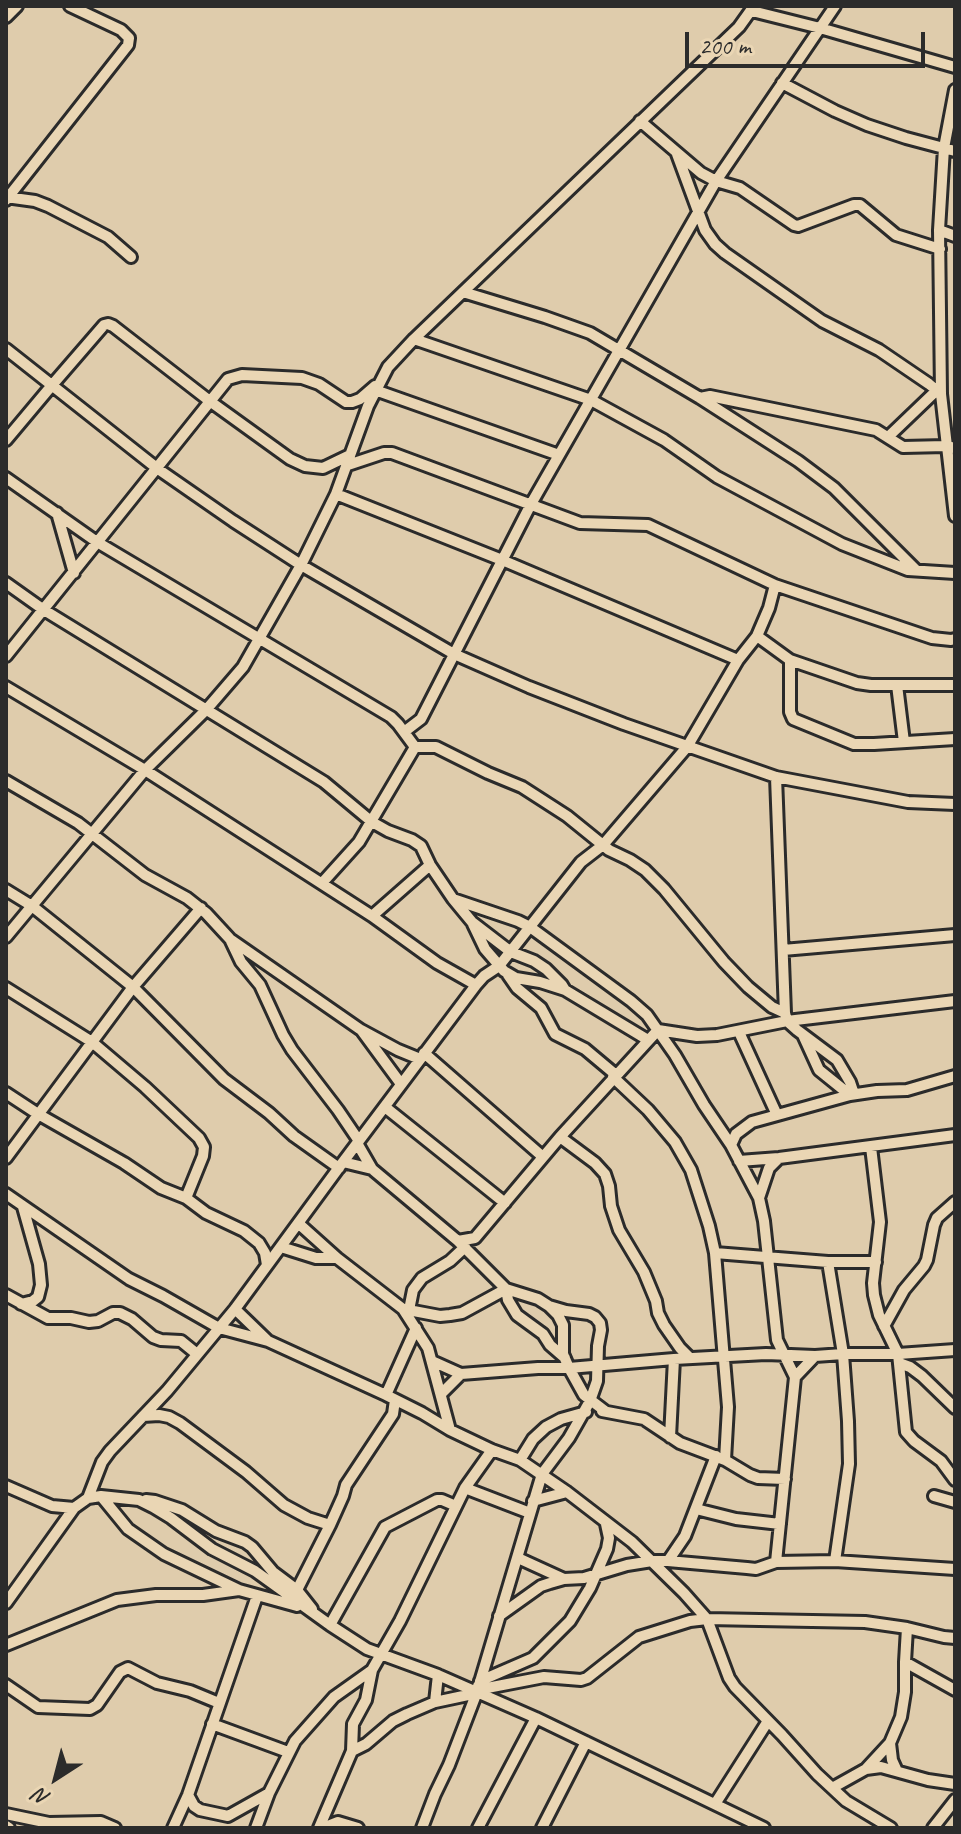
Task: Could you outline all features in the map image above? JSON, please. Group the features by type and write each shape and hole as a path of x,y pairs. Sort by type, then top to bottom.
{"street":[{"path":"6,17 17,6"},
{"path":"7,199 128,45 129,38 121,30 70,6"},
{"path":"404,732 421,719 531,504 716,181 835,6"},
{"path":"6,937 145,770 206,710 243,667 301,565 338,489 368,406 388,367 739,27 753,9 955,67"},
{"path":"782,83 867,125 950,150"},
{"path":"955,90 939,230 939,392 950,447 955,516"},
{"path":"640,121 690,165 716,181 740,188 794,225 860,205 896,235 940,249"},
{"path":"677,154 705,230 715,244 822,321 879,350 939,392"},
{"path":"7,199 35,201 48,206 108,237 131,257"},
{"path":"939,230 955,236"},
{"path":"463,292 577,327 700,398 834,488 918,572"},
{"path":"6,440 108,324 290,459 305,466 323,468 392,453 580,523 648,525 775,585 932,638 955,639"},
{"path":"414,339 591,400 664,440 717,477 842,544 898,567 918,572 955,573"},
{"path":"6,349 158,469 301,565 454,654 570,703 776,777 908,802 955,804"},
{"path":"6,656 228,379 242,375 310,380 346,402 360,399 377,387"},
{"path":"377,387 559,455"},
{"path":"888,437 939,392"},
{"path":"700,398 710,396 876,430 903,447 950,447"},
{"path":"323,468 338,489 738,660"},
{"path":"6,478 97,542 391,717 415,747"},
{"path":"57,513 74,573"},
{"path":"6,583 44,610 324,782 372,822 421,846 430,865 472,922 511,952 546,969 565,990"},
{"path":"88,1498 102,1462 117,1442 167,1391 235,1309 476,985 484,976 502,968 581,862 603,845 687,747 738,660 757,636 775,585"},
{"path":"757,636 790,660 857,683 955,685"},
{"path":"790,660 790,712 793,719 854,744 955,739"},
{"path":"897,685 904,742"},
{"path":"6,687 145,770 372,916 437,963 476,985"},
{"path":"322,883 353,850 415,747"},
{"path":"415,747 436,747 522,787 567,816 603,845 645,870 748,987 837,1060 850,1082 852,1094"},
{"path":"776,777 786,1017"},
{"path":"6,781 78,823 200,913 230,939 361,1030 398,1050 422,1056 543,1157"},
{"path":"78,823 105,820"},
{"path":"372,916 430,865"},
{"path":"6,890 32,906 133,987 224,1079 294,1136 341,1165 372,1169"},
{"path":"453,899 530,927 647,1015 731,1145 759,1198 777,1340 795,1377 776,1562"},
{"path":"6,1158 133,987 200,913"},
{"path":"472,922 485,949 517,988 541,1008 555,1034 585,1049 664,1128 691,1170 709,1226 715,1253 728,1407 721,1458 680,1545 668,1561"},
{"path":"783,950 955,935"},
{"path":"230,939 241,962 260,985 292,1050 338,1110 372,1169 462,1244 506,1289 538,1299 558,1315 563,1325 563,1354 567,1363 584,1395 605,1411"},
{"path":"502,968 516,978 565,990 648,1040"},
{"path":"6,988 92,1042 199,1138 204,1147 203,1156 186,1198"},
{"path":"658,1030 697,1036 739,1032 786,1017 955,1001"},
{"path":"361,1030 401,1084"},
{"path":"450,1430 428,1348 406,1309 413,1290 422,1278 450,1261 462,1244 475,1238 560,1137 658,1030"},
{"path":"739,1032 777,1115"},
{"path":"803,1035 819,1070 852,1094"},
{"path":"731,1145 736,1134 745,1126 777,1115 852,1094 907,1090 955,1076"},
{"path":"604,1087 627,1088"},
{"path":"6,1093 161,1188 186,1198 206,1213 244,1231 259,1243 267,1265"},
{"path":"385,1107 505,1203"},
{"path":"739,1161 955,1135"},
{"path":"560,1137 605,1174 619,1230 644,1272 664,1325 690,1358"},
{"path":"871,1147 880,1222 874,1295 898,1359 906,1432 941,1461 955,1480"},
{"path":"759,1198 769,1168 779,1158"},
{"path":"6,1194 129,1279 219,1328 268,1341 422,1413 492,1450 520,1460 542,1474 632,1542 684,1593 707,1619 729,1678 817,1774 846,1801 891,1828"},
{"path":"884,1326 904,1290 927,1260 937,1218 955,1202"},
{"path":"21,1304 29,1304 38,1297 41,1285 39,1264 23,1207"},
{"path":"298,1223 337,1258 406,1309 440,1316 462,1313 506,1289"},
{"path":"475,1238 479,1261"},
{"path":"281,1247 316,1258 337,1258"},
{"path":"715,1253 828,1262 876,1262"},
{"path":"828,1262 843,1354 848,1421 849,1464 835,1561"},
{"path":"506,1289 508,1300 517,1315 543,1334 567,1363"},
{"path":"6,1295 48,1318 89,1322 120,1313 153,1337 181,1341 197,1354"},
{"path":"422,1828 477,1687 542,1474 569,1438 590,1401 597,1381 600,1323 589,1314 549,1306"},
{"path":"235,1309 268,1341"},
{"path":"393,1414 391,1398 416,1328"},
{"path":"432,1361 461,1374 567,1363 599,1366 783,1354 843,1354 898,1359 955,1350"},
{"path":"795,1377 815,1356"},
{"path":"670,1437 674,1359"},
{"path":"898,1359 922,1376 955,1408"},
{"path":"441,1394 461,1374"},
{"path":"520,1460 533,1439 546,1427 584,1412 605,1411 644,1419 680,1443 721,1458 750,1475 785,1479"},
{"path":"297,1590 330,1525 346,1485 393,1414 422,1413"},
{"path":"143,1416 159,1415 180,1423 277,1499 308,1518 330,1525"},
{"path":"358,1828 338,1822 327,1827 325,1811 352,1751 353,1724 366,1700 372,1670 406,1610 465,1488 492,1450"},
{"path":"6,1486 52,1506 74,1508"},
{"path":"465,1488 530,1513"},
{"path":"533,1501 567,1492"},
{"path":"101,1496 128,1529 185,1566 239,1590 310,1612"},
{"path":"6,1603 74,1508 88,1498 101,1496 155,1501 182,1510 216,1531 245,1542 273,1572 297,1590 311,1606 310,1612"},
{"path":"934,1496 955,1502"},
{"path":"139,1500 171,1518 212,1549 255,1571 310,1612 380,1655 477,1687 715,1804 744,1824 764,1828"},
{"path":"330,1625 385,1527 437,1500 456,1506"},
{"path":"696,1509 736,1519 780,1524"},
{"path":"308,1518 319,1544"},
{"path":"352,1751 366,1744 393,1721 435,1702 465,1696 541,1651 570,1621 596,1575 607,1549 609,1538 606,1524"},
{"path":"518,1558 564,1579"},
{"path":"499,1616 541,1586 652,1561 756,1569 776,1562 835,1561 955,1569"},
{"path":"6,1645 117,1600 239,1590"},
{"path":"173,1828 188,1795 257,1596"},
{"path":"477,1687 487,1688 544,1677 581,1680 639,1637 667,1627 707,1619 865,1622 955,1638"},
{"path":"832,1788 866,1769 890,1743 901,1717 905,1692 907,1628"},
{"path":"905,1662 955,1690"},
{"path":"6,1685 38,1707 90,1709 97,1705 120,1672 128,1668 157,1683 190,1691 219,1703"},
{"path":"256,1828 269,1793 295,1741 329,1703 372,1670"},
{"path":"435,1702 438,1675"},
{"path":"478,1828 536,1718"},
{"path":"715,1804 768,1721"},
{"path":"212,1724 288,1752"},
{"path":"542,1828 586,1742"},
{"path":"890,1743 897,1771"},
{"path":"866,1769 881,1767 955,1784"},
{"path":"188,1795 200,1810 228,1816 269,1793"},
{"path":"933,1828 955,1800"},
{"path":"6,1814 49,1823 101,1822 115,1828"}]}
